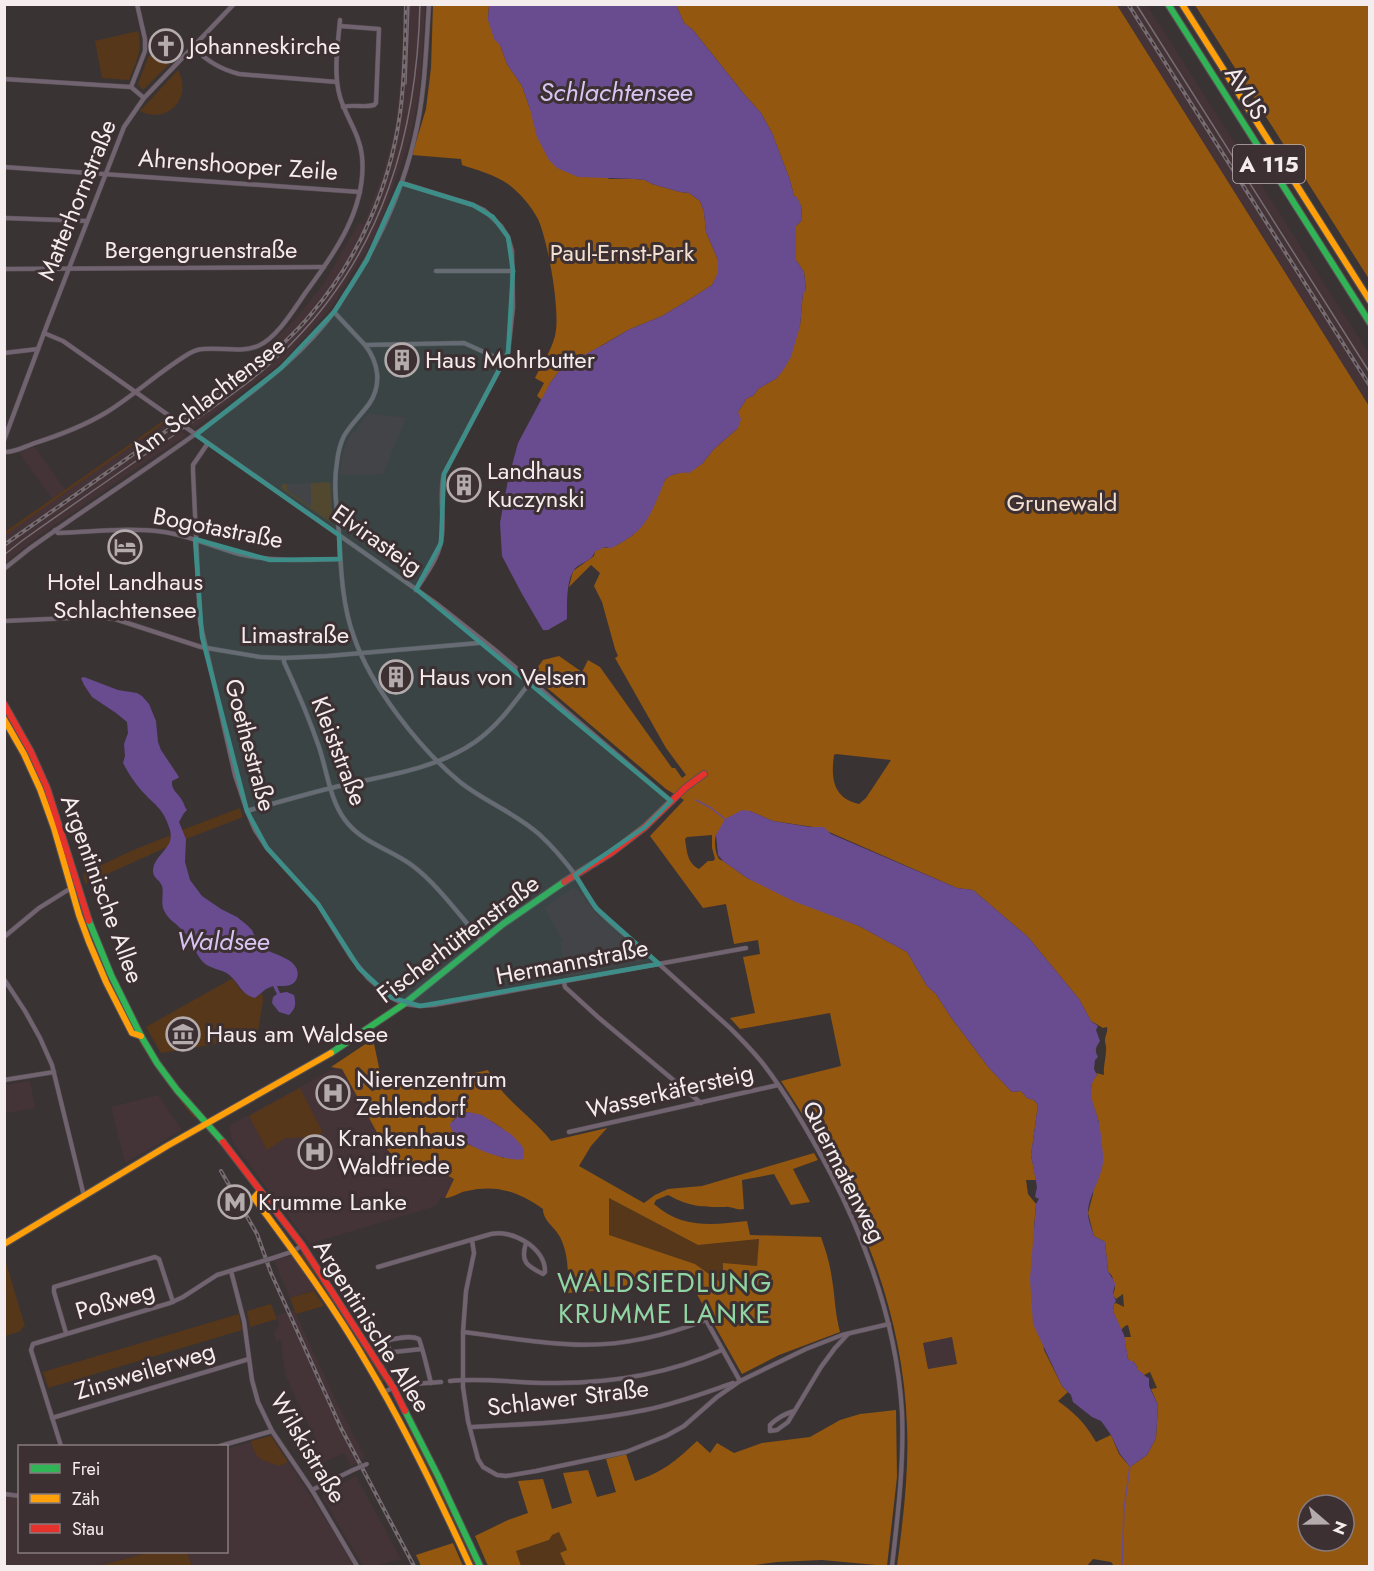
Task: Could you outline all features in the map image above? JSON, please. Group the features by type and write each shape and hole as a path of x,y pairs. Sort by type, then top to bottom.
{"main road":[{"name":"AVUS","path":"1168,4 1370,322"},
{"name":"AVUS","path":"1182,4 1370,301"},
{"name":"Argentinische Allee","path":"4,704 8,723 25,754 50,816 71,888 104,978 132,1033 141,1036"},
{"name":"Argentinische Allee","path":"8,723 31,752 47,788 91,927 111,975 141,1036 172,1083 238,1161 302,1245 393,1387 480,1566"},
{"name":"Fischerhüttenstraße","path":"4,1244 327,1056 405,1004 503,924 611,853 645,827 684,788 704,774"},
{"name":"Argentinische Allee","path":"260,1191 254,1198 294,1251 347,1330 384,1392 434,1488 470,1566"}],"street":[{"path":"131,87 145,51 145,39 137,4"},
{"name":"Matterhornstraße","path":"4,440 124,127 144,98 234,4"},
{"name":"Am Schlachtensee","path":"4,569 55,530 196,435 281,368 334,312 367,260 382,231 401,183 414,140 422,97 429,4"},
{"path":"4,452 10,452 85,424 107,412 190,353 202,349 252,348 266,342 278,329 325,267 347,228 360,198 361,150 343,107 337,82 340,20"},
{"path":"340,26 379,29 376,103 369,106 343,107"},
{"path":"193,47 211,63 223,70 239,74 337,82"},
{"path":"4,79 131,87 144,98"},
{"name":"Ahrenshooper Zeile","path":"4,167 360,192"},
{"path":"401,183 473,205 493,217 508,237 512,251 513,271 513,307 508,353 444,474 441,483 443,528 441,543 432,566 416,590"},
{"path":"4,219 87,221"},
{"name":"Bergengruenstraße","path":"4,269 325,267"},
{"path":"436,272 513,271"},
{"name":"Quermatenweg","path":"334,312 372,353 378,374 374,396 343,437 335,480 343,591 359,653 375,682 416,738 461,783 538,833 575,875 596,908 730,1028 763,1064 801,1119 850,1214 873,1269 889,1324 899,1381 903,1439 902,1478 892,1566"},
{"name":"Elvirasteig","path":"44,333 63,341 416,590 481,639 671,801"},
{"path":"365,345 464,343 504,362"},
{"path":"4,353 38,349"},
{"name":"Goethestraße","path":"208,444 193,465 200,622 235,775 247,811 255,830 267,848 318,904 359,968 390,997 405,1004"},
{"name":"Bogotastraße","path":"55,530 58,533 154,531 195,539 238,554 270,560 340,559"},
{"name":"Limastraße","path":"4,621 93,617 114,619 205,648 243,655 284,658 479,643 481,639"},
{"name":"Kleiststraße","path":"284,658 319,747 339,810 350,826 366,840 422,873 482,940"},
{"path":"247,811 331,788 388,776 438,761 475,742 490,730 507,713 531,681"},
{"path":"4,937 39,908 71,888"},
{"name":"Hermannstraße","path":"405,1004 434,1005 746,948"},
{"path":"4,979 35,1029 54,1072 84,1196"},
{"path":"564,982 565,987 599,1018 701,1103"},
{"path":"4,1080 54,1072"},
{"name":"Wasserkäfersteig","path":"569,1132 778,1085"},
{"path":"378,1267 495,1233 504,1233 517,1238 526,1244 541,1256 545,1268 543,1274 527,1265 524,1259 526,1244"},
{"path":"472,1240 474,1253 466,1291 463,1332 463,1380 470,1427 478,1459 483,1467 496,1475 513,1475 626,1452 684,1426 717,1397 740,1381 806,1349 849,1334 889,1324"},
{"name":"Poßweg","path":"60,1445 31,1347 35,1343 173,1302 208,1280 294,1251 302,1245"},
{"path":"66,1333 54,1287 155,1257 159,1259 173,1302"},
{"name":"Wilskistraße","path":"231,1271 243,1315 255,1392 265,1418 312,1490 357,1566"},
{"path":"463,1332 566,1344 598,1344 649,1338 706,1320 740,1381"},
{"path":"794,1411 782,1415 770,1425 770,1431 785,1425 794,1411 828,1356 849,1334"},
{"path":"422,1349 394,1352 390,1351 387,1344 393,1339 417,1337 419,1339 422,1349 431,1383"},
{"path":"450,1381 492,1380 554,1384 597,1382 661,1371 722,1350"},
{"name":"Zinsweilerweg","path":"52,1418 249,1359"},
{"name":"Schlawer Straße","path":"470,1427 546,1423 629,1413 691,1397 740,1381"},
{"path":"384,1392 399,1385 441,1382"},
{"path":"223,1445 272,1431"},
{"path":"312,1490 367,1464"}],"highlighted area":[{"path":"401,183 473,205 493,217 508,237 513,271 508,353 444,474 441,543 416,589 671,801 645,827 575,875 596,908 659,964 420,1006 390,997 359,968 318,904 267,848 247,811 202,637 195,539 270,560 340,559 339,535 196,435 281,368 334,312 367,260"}],"shaded area":[{"path":"404,5 425,5 419,96 409,142 377,233 331,308 271,371 194,428 190,425 181,431 187,435 33,540 5,563 4,535 167,421 173,426 181,419 176,415 241,369 280,335 324,283 359,223 364,224 384,171 395,128"},
{"path":"1117,5 1147,5 1369,354 1369,406"},
{"path":"138,31 139,51 129,80 102,78 95,41"},
{"path":"149,55 170,63 143,90 138,84"},
{"path":"178,70 182,80 182,90 175,106 160,114 140,111"},
{"path":"369,413 406,418 383,474 340,475 342,458 349,438"},
{"path":"163,418 167,421 5,535 5,532 163,421"},
{"path":"35,447 65,490 52,499 19,452"},
{"path":"330,482 333,521 330,522 281,488 282,484 287,484 287,490 311,507 311,483"},
{"path":"311,483 312,508 287,490 287,484"},
{"path":"18,732 46,793 85,920 106,974 131,1024 161,1071 197,1116 194,1118 148,1056 112,990 84,920 46,802 15,733"},
{"path":"240,808 243,817 186,839 182,830"},
{"path":"171,835 167,847 85,884 83,874"},
{"path":"572,888 577,889 597,915 642,956 642,961 566,977 560,943 563,941 544,908"},
{"path":"233,978 239,988 248,995 255,998 262,993 263,1001 257,1037 161,1053 146,1027"},
{"name":"Krankenhaus Waldfriede","path":"335,1068 342,1069 385,1147 393,1156 410,1166 422,1169 432,1168 454,1179 445,1198 441,1197 436,1206 309,1244 233,1143 229,1129 232,1124"},
{"path":"30,1081 35,1108 6,1113 4,1085"},
{"path":"300,1088 323,1133 312,1137 285,1138 267,1150 249,1116"},
{"path":"158,1095 182,1130 125,1163 111,1107"},
{"path":"609,1198 698,1245 759,1239 757,1267 723,1284 695,1264 608,1235"},
{"path":"303,1252 385,1381 382,1383 339,1312 300,1255"},
{"path":"294,1257 316,1290 290,1298 274,1260"},
{"path":"5,1259 25,1327 21,1328 21,1331 5,1336"},
{"path":"314,1291 324,1306 296,1314 290,1298"},
{"path":"271,1304 277,1319 250,1327 247,1311"},
{"path":"294,1310 365,1458 351,1466 344,1453 322,1463 314,1447 317,1444 285,1374 281,1340 276,1341 274,1332 279,1325 277,1315"},
{"path":"239,1314 242,1330 48,1388 43,1372"},
{"path":"952,1337 957,1364 928,1369 923,1343"},
{"path":"410,1428 477,1566 473,1566 440,1493 407,1429"},
{"path":"271,1436 353,1566 192,1566 187,1553 228,1553 228,1449"},
{"path":"271,1436 288,1462 279,1466 260,1459 255,1453 251,1441"},
{"path":"356,1476 401,1559 375,1566 363,1566 323,1498 323,1493"},
{"path":"4,1496 18,1498 18,1553 147,1553 98,1566 5,1566"},
{"path":"559,1532 567,1550 560,1554 566,1566 521,1566 516,1551 549,1540 551,1535"},
{"path":"147,1553 187,1553 192,1566 98,1566"}],"green space":[{"name":"Paul-Ernst-Park","path":"433,5 489,5 488,20 507,64 522,86 530,109 609,179 645,180 652,184 689,193 700,201 704,212 706,232 718,260 719,272 712,285 662,316 628,330 560,370 550,383 542,400 537,396 544,383 535,378 555,336 556,311 549,260 538,219 517,191 492,175 462,165 461,159 412,155 426,109 431,68"},
{"name":"Grunewald","path":"676,5 1117,5 1369,406 1369,1566 1114,1566 1111,1562 1093,1559 1087,1566 897,1566 905,1496 907,1426 903,1380 895,1334 884,1289 850,1202 806,1120 781,1081 841,1066 830,1013 740,1029 730,1018 755,1013 743,957 760,954 758,940 734,944 726,904 703,908 650,836 684,800 666,789 532,675 543,660 559,656 582,672 588,660 600,667 672,768 675,768 682,778 686,775 666,748 615,658 618,656 602,602 594,586 600,573 591,565 569,587 573,571 594,556 595,551 602,547 617,545 633,535 669,476 702,464 713,450 738,428 738,412 747,398 777,378 800,326 803,292 806,290 804,272 796,260 796,226 802,220 801,206 794,196 772,133 761,113 693,30 684,23","holes":["836,754 891,760 866,798 859,804 850,801 838,792 833,779 834,755","750,811 773,821 820,828 957,888 973,890 1028,937 1079,999 1091,1021 1103,1028 1107,1027 1104,1075 1096,1073 1092,1081 1090,1096 1099,1122 1093,1194 1088,1213 1094,1236 1105,1242 1108,1271 1115,1288 1113,1295 1116,1299 1123,1294 1124,1307 1116,1303 1113,1311 1121,1330 1128,1325 1131,1337 1124,1337 1128,1359 1133,1361 1144,1375 1150,1372 1157,1388 1151,1389 1158,1405 1156,1438 1147,1455 1130,1467 1119,1454 1111,1435 1096,1442 1080,1419 1058,1401 1068,1392 1062,1386 1044,1350 1034,1228 1036,1204 1028,1194 1026,1180 1036,1180 1031,1155 1038,1105 1021,1091 1012,1092 989,1068 936,994 927,986 907,952 859,926 747,878 719,859 715,847 716,835","712,835 715,859 708,861 699,869 688,856 685,839","952,1337 957,1364 928,1369 923,1343"]},
{"path":"1195,5 1369,5 1369,279"},
{"path":"373,1039 383,1086 488,1070 494,1081 551,1141 607,1128 591,1146 579,1166 644,1203 668,1189 702,1186 814,1153 818,1160 793,1169 810,1202 791,1205 774,1174 742,1180 744,1209 696,1206 668,1195 656,1200 654,1204 675,1218 687,1221 722,1224 747,1221 750,1235 821,1237 830,1268 840,1332 779,1355 742,1374 686,1275 594,1291 568,1293 565,1251 560,1237 545,1217 543,1209 526,1198 498,1189 478,1189 445,1198 454,1179 433,1168 422,1169 410,1166 393,1156 385,1147 342,1069 331,1067","holes":["468,1112 491,1121 503,1129 504,1158 467,1144 454,1135 452,1121","609,1198 698,1245 759,1239 757,1266 723,1263 723,1284 695,1264 609,1235"]},
{"path":"896,1410 897,1477 887,1566 822,1560 748,1566 566,1566 560,1553 567,1550 559,1532 552,1535 549,1540 516,1551 521,1566 488,1566 475,1536 528,1513 518,1481 543,1479 552,1509 572,1503 563,1473 588,1470 597,1497 616,1492 606,1459 626,1454 635,1481 669,1465 697,1441 710,1453 717,1443 734,1453 762,1443 810,1437 840,1420 860,1414"},
{"path":"453,1543 463,1566 421,1566 416,1555"}],"water":[{"name":"Schlachtensee","path":"489,5 676,5 684,23 693,30 761,113 772,133 794,196 797,197 801,206 802,220 796,226 796,260 804,272 806,291 803,293 800,326 791,357 784,369 777,378 747,398 738,412 741,419 738,428 713,450 702,464 689,473 676,474 665,480 652,510 640,529 614,547 603,547 595,551 574,570 568,587 567,619 548,630 543,630 502,556 500,523 518,443 550,383 560,370 570,362 628,330 662,316 712,285 718,272 718,260 706,232 704,212 700,201 689,193 652,184 645,180 578,177 557,168 549,160 537,137 522,86 507,64 500,45 494,39 488,20"},
{"name":"Waldsee","path":"84,677 118,690 137,693 149,704 156,721 161,750 179,777 172,781 173,787 187,810 179,822 186,839 185,862 190,880 202,896 247,925 260,947 285,958 295,966 298,972 294,983 277,986 280,993 287,992 294,995 295,1006 289,1015 279,1012 272,1003 273,997 277,994 273,986 255,998 246,994 228,974 204,963 187,936 165,912 162,905 162,886 153,871 154,865 170,842 170,830 161,811 138,787 123,763 124,744 128,733 127,722 92,697 81,678"},
{"path":"742,810 773,821 824,827 831,834 957,888 973,890 1028,937 1079,999 1091,1021 1098,1026 1096,1030 1100,1041 1096,1049 1098,1057 1095,1060 1094,1069 1097,1075 1091,1092 1100,1127 1103,1163 1091,1198 1088,1216 1094,1236 1105,1242 1108,1271 1115,1283 1113,1293 1116,1301 1113,1311 1124,1335 1128,1359 1133,1361 1138,1370 1149,1378 1149,1386 1158,1405 1156,1438 1147,1455 1130,1467 1101,1421 1073,1402 1071,1395 1062,1386 1033,1324 1030,1279 1036,1204 1039,1199 1035,1197 1037,1187 1031,1155 1038,1105 1021,1091 1012,1092 989,1068 936,994 927,986 907,952 859,926 793,901 747,878 723,861 718,855 716,835 725,819"},
{"path":"468,1112 482,1115 512,1135 522,1146 523,1159 493,1155 459,1138 450,1124 457,1117"}],"waterway":[{"path":"696,800 725,819"},
{"path":"1122,1566 1124,1509 1130,1466"}],"tram line":[{"path":"406,84 409,4"},
{"path":"4,555 252,379 279,356 323,308 350,270 389,188 412,98 420,4"},
{"path":"1136,4 1370,373"}],"railway":[{"path":"4,545 253,370 299,328 329,292 358,245 389,168 402,100 406,4"},
{"path":"1128,4 1370,386"},
{"path":"221,1171 257,1234 271,1273 341,1428 414,1566"}],"traffic: fast":[{"path":"1168,4 1370,323"},
{"path":"331,1053 404,1004 503,924 564,882"},
{"path":"89,921 111,975 157,1063 177,1090 223,1142"},
{"path":"405,1411 480,1566"}],"traffic: slow":[{"path":"1182,4 1370,301"},
{"path":"4,719 40,789 54,828 79,915 106,982 132,1033 141,1036"},
{"path":"4,1244 167,1146 331,1053"},
{"path":"260,1191 254,1198 328,1302 383,1391 422,1465 470,1566"}],"traffic: jam":[{"path":"4,704 31,752 47,788 89,921"},
{"path":"564,882 611,853 645,827 685,788 704,774"},
{"path":"223,1142 302,1245 393,1387 405,1411"}],"place":[{"name":"Johanneskirche","path":"166,46"},
{"name":"Haus Mohrbutter","path":"402,360"},
{"name":"Landhaus Kuczynski","path":"464,485"},
{"name":"Hotel Landhaus Schlachtensee","path":"125,547"},
{"name":"Haus von Velsen","path":"396,677"},
{"name":"Haus am Waldsee","path":"183,1034"},
{"name":"Nierenzentrum Zehlendorf","path":"333,1093"},
{"name":"Krankenhaus Waldfriede","path":"315,1152"},
{"name":"Krumme Lanke","path":"235,1202"}],"district":[{"name":"WALDSIEDLUNG KRUMME LANKE","path":"665,1298"}]}
